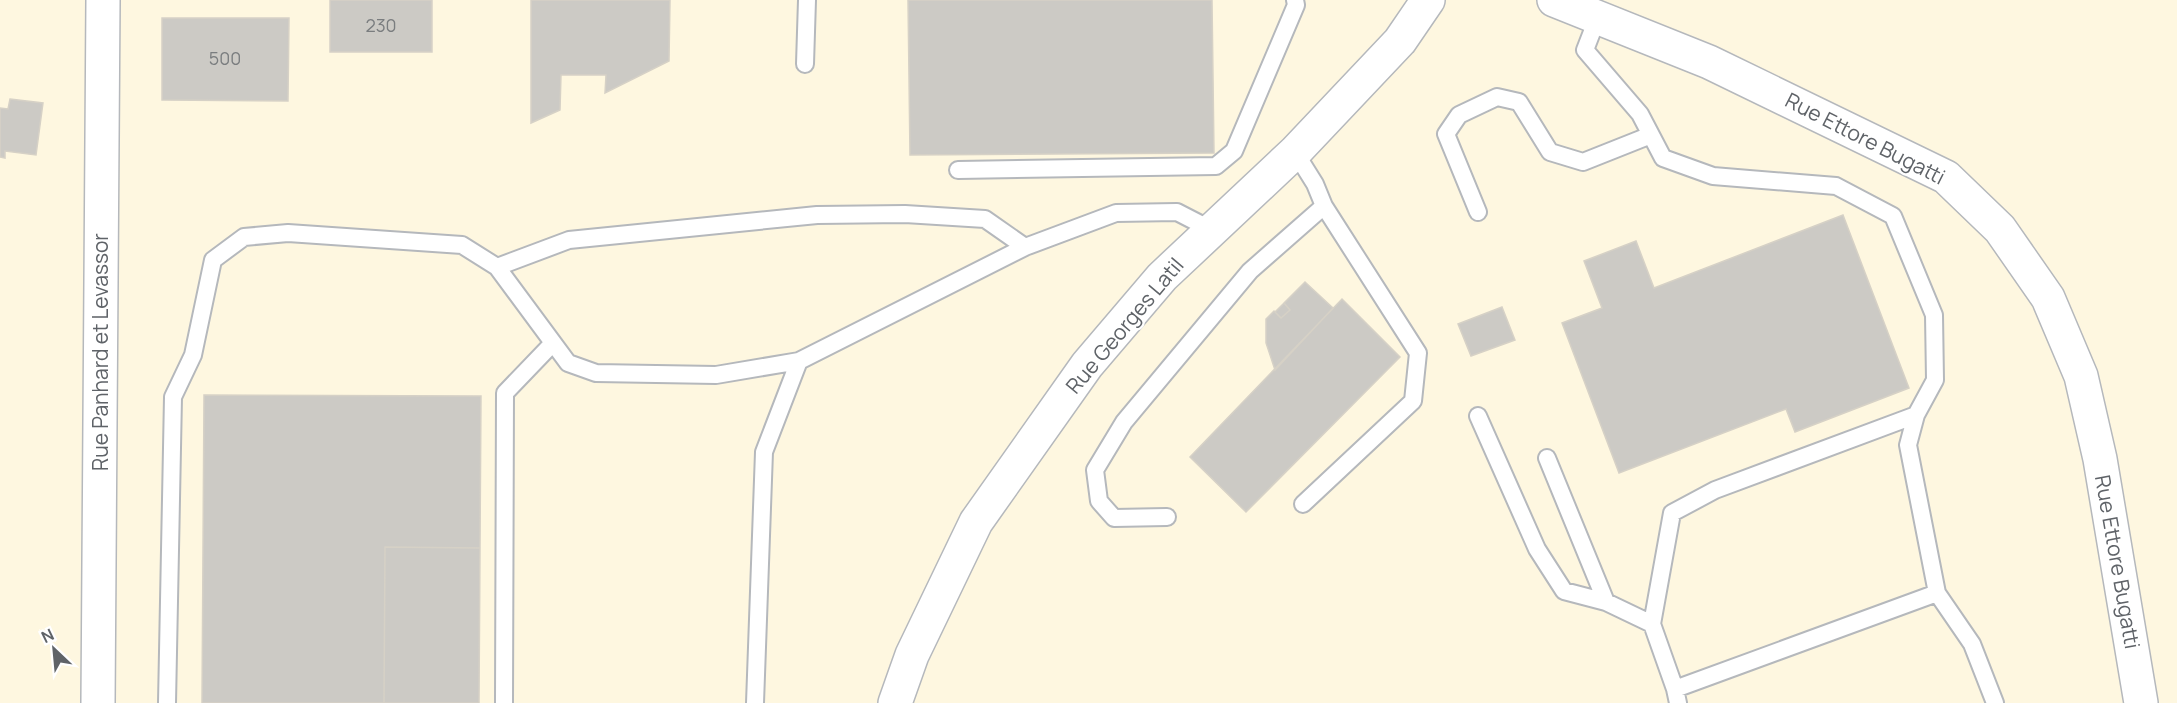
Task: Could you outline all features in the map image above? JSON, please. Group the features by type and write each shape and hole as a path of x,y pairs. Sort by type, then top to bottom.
{"street":[{"name":"Rue Panhard et Levassor","path":"99,703 102,0"},
{"name":"Rue Georges Latil","path":"895,703 912,655 976,522 1087,365 1162,277 1295,152 1400,41 1428,0"},
{"name":"Rue Ettore Bugatti","path":"1554,0 1709,62 1946,177 2001,228 2049,298 2081,376 2100,459 2141,703"}],"lane":[{"path":"805,64 807,0"},
{"path":"958,171 1215,166 1234,151 1296,5 1295,0"},
{"path":"1597,18 1585,50 1640,114 1663,158 1713,176 1836,186 1893,216 1934,315 1935,380 1916,415 1908,445 1936,593 1972,644 1995,703"},
{"path":"1478,212 1446,135 1459,115 1497,97 1519,102 1550,152 1583,162 1651,135"},
{"path":"1295,152 1315,184 1324,206 1418,354 1413,401 1303,504"},
{"path":"1167,517 1114,518 1099,501 1095,470 1124,422 1250,271 1324,206"},
{"path":"167,703 172,397 193,355 213,260 244,237 288,233 462,245 497,267 568,363 596,373 716,375 799,361 1025,247 1116,213 1177,212 1212,230"},
{"path":"497,267 569,240 817,215 905,214 986,219 1025,247"},
{"path":"504,703 505,393 553,343"},
{"path":"755,703 764,452 799,361"},
{"path":"1916,415 1715,490 1672,513 1652,624 1676,696 1936,593"},
{"path":"1478,416 1537,549 1564,591 1606,602 1652,624"},
{"path":"1547,458 1606,602"}],"shaded area":[{"path":"0,0 2177,0 2177,703 0,703"}],"building":[{"path":"330,0 432,0 432,52 330,52"},
{"path":"531,0 670,0 669,61 605,93 606,75 561,75 560,110 531,123"},
{"path":"908,0 1212,0 1214,153 910,155"},
{"path":"162,18 289,18 288,101 162,100"},
{"path":"10,99 43,103 36,155 5,151 5,158 0,157 0,108 8,109"},
{"path":"1843,215 1909,388 1795,432 1786,409 1619,473 1562,323 1602,308 1584,261 1636,241 1654,288"},
{"path":"1305,282 1333,308 1275,370 1266,343 1266,319 1274,311 1281,318 1290,310 1284,303"},
{"path":"1342,299 1400,357 1246,512 1190,457"},
{"path":"1284,303 1290,310 1281,318 1275,312"},
{"path":"1502,307 1515,340 1471,356 1458,324"},
{"path":"204,395 481,396 480,548 385,547 384,703 202,703"},
{"path":"385,547 480,548 479,703 384,703"}]}
